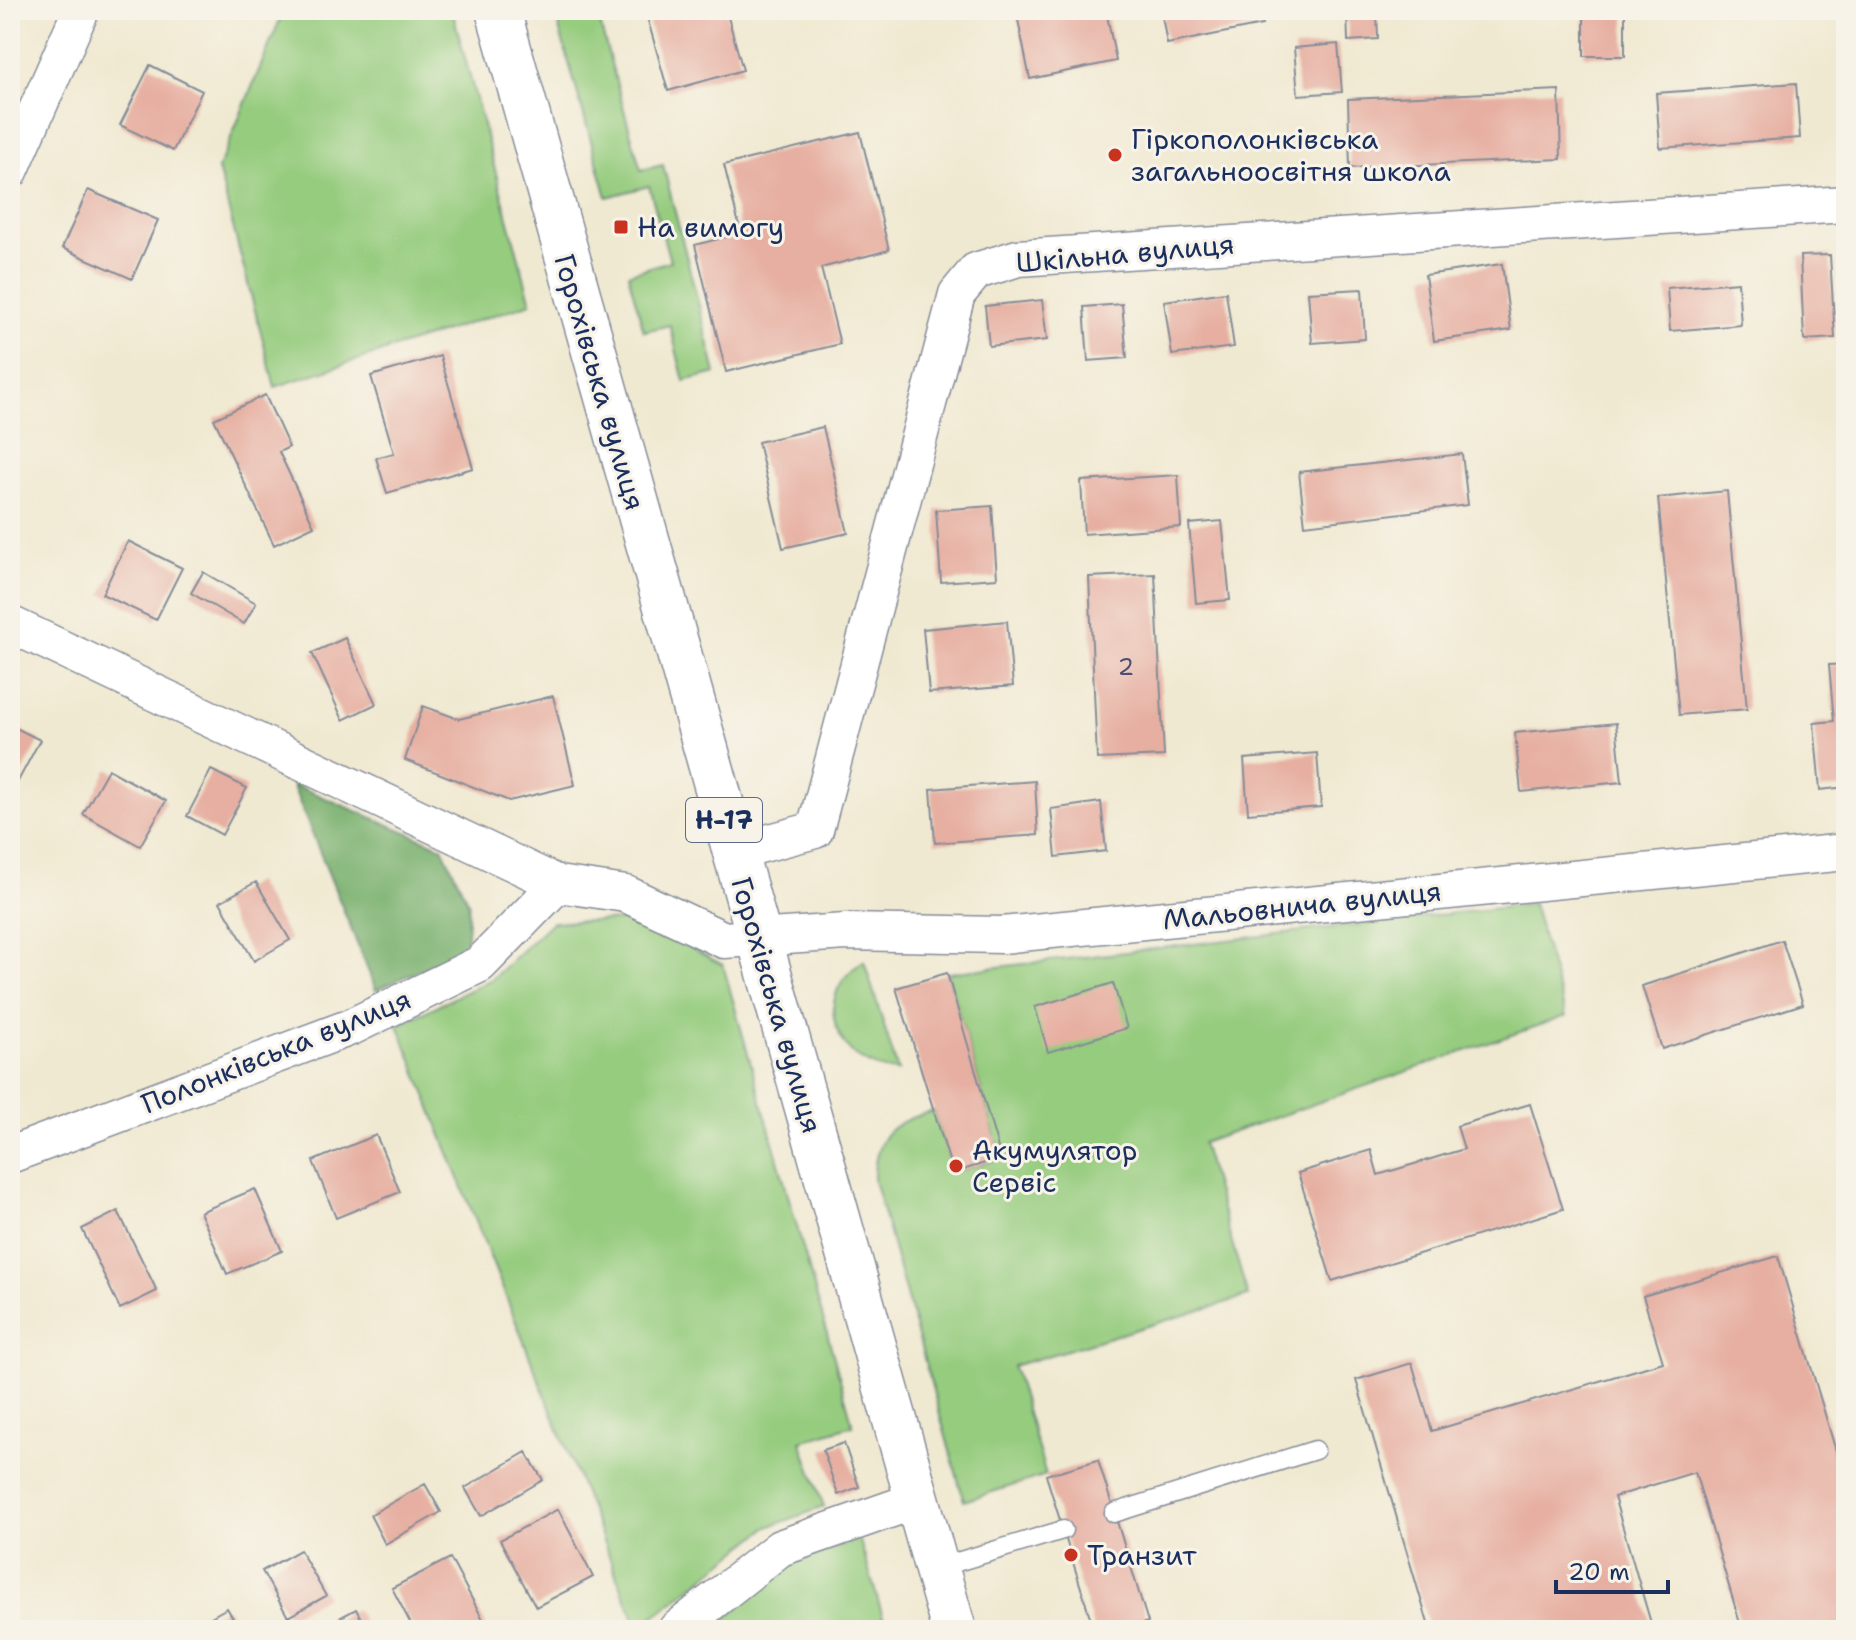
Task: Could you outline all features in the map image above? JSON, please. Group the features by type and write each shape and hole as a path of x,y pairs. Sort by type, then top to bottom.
{"main road":[{"name":"Горохівська вулиця","path":"498,10 954,1630"}],"street":[{"path":"10,171 21,113 81,10"},
{"name":"Шкільна вулиця","path":"733,852 815,830 957,294 976,271 1018,258 1846,204"},
{"name":"Мальовнича вулиця","path":"10,624 558,884 626,894 724,940 846,932 1002,935 1846,852"},
{"name":"Полонківська вулиця","path":"10,1155 351,1027 480,964 558,884"},
{"path":"676,1630 780,1548 917,1500"}],"lane":[{"path":"1114,1513 1315,1450"},
{"path":"937,1568 1063,1530"}],"green space":[{"path":"284,10 452,10 531,303 275,387 218,169"},
{"path":"554,10 596,10 641,170 663,165 716,373 684,381 670,325 644,331 628,274 670,261 649,186 607,197"},
{"path":"292,784 442,847 469,904 466,949 376,990"},
{"path":"1533,904 1566,1016 1202,1143 1248,1296 1013,1366 1046,1475 964,1501 874,1180 877,1152 888,1132 907,1120 934,1111 953,1173 1001,1158 947,973"},
{"path":"638,920 723,965 853,1425 801,1441 824,1507 768,1527 638,1629 398,1025 492,979 552,922"},
{"path":"864,961 898,1071 876,1067 859,1057 845,1044 836,1028 833,1010 837,993 847,976"},
{"path":"859,1538 887,1630 711,1630 789,1565"}],"building":[{"path":"645,10 726,10 743,70 668,91"},
{"path":"1016,10 1106,10 1116,61 1030,79"},
{"path":"1161,10 1259,10 1262,25 1167,44"},
{"path":"1347,10 1377,10 1378,39 1348,41"},
{"path":"1584,10 1625,10 1625,56 1584,56"},
{"path":"1338,44 1342,92 1298,95 1294,48"},
{"path":"150,65 202,91 173,151 120,125"},
{"path":"1796,83 1800,138 1660,148 1656,93"},
{"path":"1559,90 1561,159 1350,168 1348,99"},
{"path":"860,132 889,250 821,268 840,344 726,372 695,245 741,233 724,165"},
{"path":"88,190 158,220 132,279 62,248"},
{"path":"1830,255 1835,338 1804,340 1800,256"},
{"path":"1502,264 1511,330 1434,341 1425,275"},
{"path":"1738,282 1741,325 1670,331 1667,288"},
{"path":"1362,289 1365,339 1312,343 1308,292"},
{"path":"1226,292 1234,347 1172,355 1164,301"},
{"path":"1042,300 1047,340 989,346 985,306"},
{"path":"1122,304 1127,358 1088,361 1084,307"},
{"path":"440,356 473,468 387,493 376,458 394,453 371,376"},
{"path":"265,395 289,447 279,452 314,526 274,545 214,419"},
{"path":"823,427 848,533 783,548 758,442"},
{"path":"1462,454 1468,505 1305,525 1299,472"},
{"path":"1178,475 1181,527 1084,534 1081,481"},
{"path":"1727,491 1747,709 1679,715 1658,498"},
{"path":"992,506 997,578 941,582 936,510"},
{"path":"1222,521 1230,600 1196,603 1189,524"},
{"path":"128,541 182,568 156,620 102,594"},
{"path":"203,572 256,603 244,624 191,593"},
{"path":"1155,574 1164,756 1097,759 1089,577"},
{"path":"1007,621 1013,686 929,693 923,629"},
{"path":"345,638 376,704 343,720 312,653"},
{"path":"1846,664 1846,787 1820,790 1814,723 1834,721 1829,665"},
{"path":"553,696 575,785 509,801 405,760 423,706 459,719"},
{"path":"1616,723 1622,782 1521,792 1515,733"},
{"path":"10,725 40,740 16,785 10,782"},
{"path":"1317,753 1321,807 1248,813 1244,759"},
{"path":"108,769 166,801 140,846 83,814"},
{"path":"211,770 247,788 222,835 187,816"},
{"path":"1035,781 1038,835 935,843 931,789"},
{"path":"1101,802 1106,851 1056,857 1051,809"},
{"path":"256,882 290,940 254,961 220,902"},
{"path":"1782,940 1803,1004 1662,1049 1642,986"},
{"path":"947,973 1001,1158 953,1173 896,988"},
{"path":"1113,983 1127,1028 1048,1052 1035,1007"},
{"path":"1530,1104 1563,1209 1332,1281 1298,1173 1371,1150 1378,1175 1464,1149 1457,1126"},
{"path":"376,1135 400,1192 336,1218 313,1161"},
{"path":"255,1189 282,1251 227,1274 200,1212"},
{"path":"118,1211 157,1291 120,1309 82,1229"},
{"path":"1778,1256 1846,1485 1846,1630 1742,1630 1695,1472 1614,1497 1653,1630 1430,1630 1356,1380 1412,1363 1432,1431 1663,1362 1643,1296"},
{"path":"844,1443 859,1487 838,1495 823,1450"},
{"path":"526,1452 543,1480 481,1516 465,1488"},
{"path":"1098,1460 1148,1622 1122,1630 1094,1630 1046,1475"},
{"path":"425,1484 441,1512 385,1544 370,1515"},
{"path":"558,1509 593,1577 536,1607 500,1540"},
{"path":"300,1550 326,1596 288,1617 262,1571"},
{"path":"450,1558 486,1625 477,1630 414,1630 392,1588"},
{"path":"227,1608 240,1630 188,1630"},
{"path":"356,1609 367,1630 317,1630"}],"place":[{"name":"Гіркополонківська загальноосвітня школа","path":"1115,155"},
{"name":"На вимогу","path":"621,227"},
{"name":"Акумулятор Сервіс","path":"956,1166"},
{"name":"Транзит","path":"1071,1555"}]}
